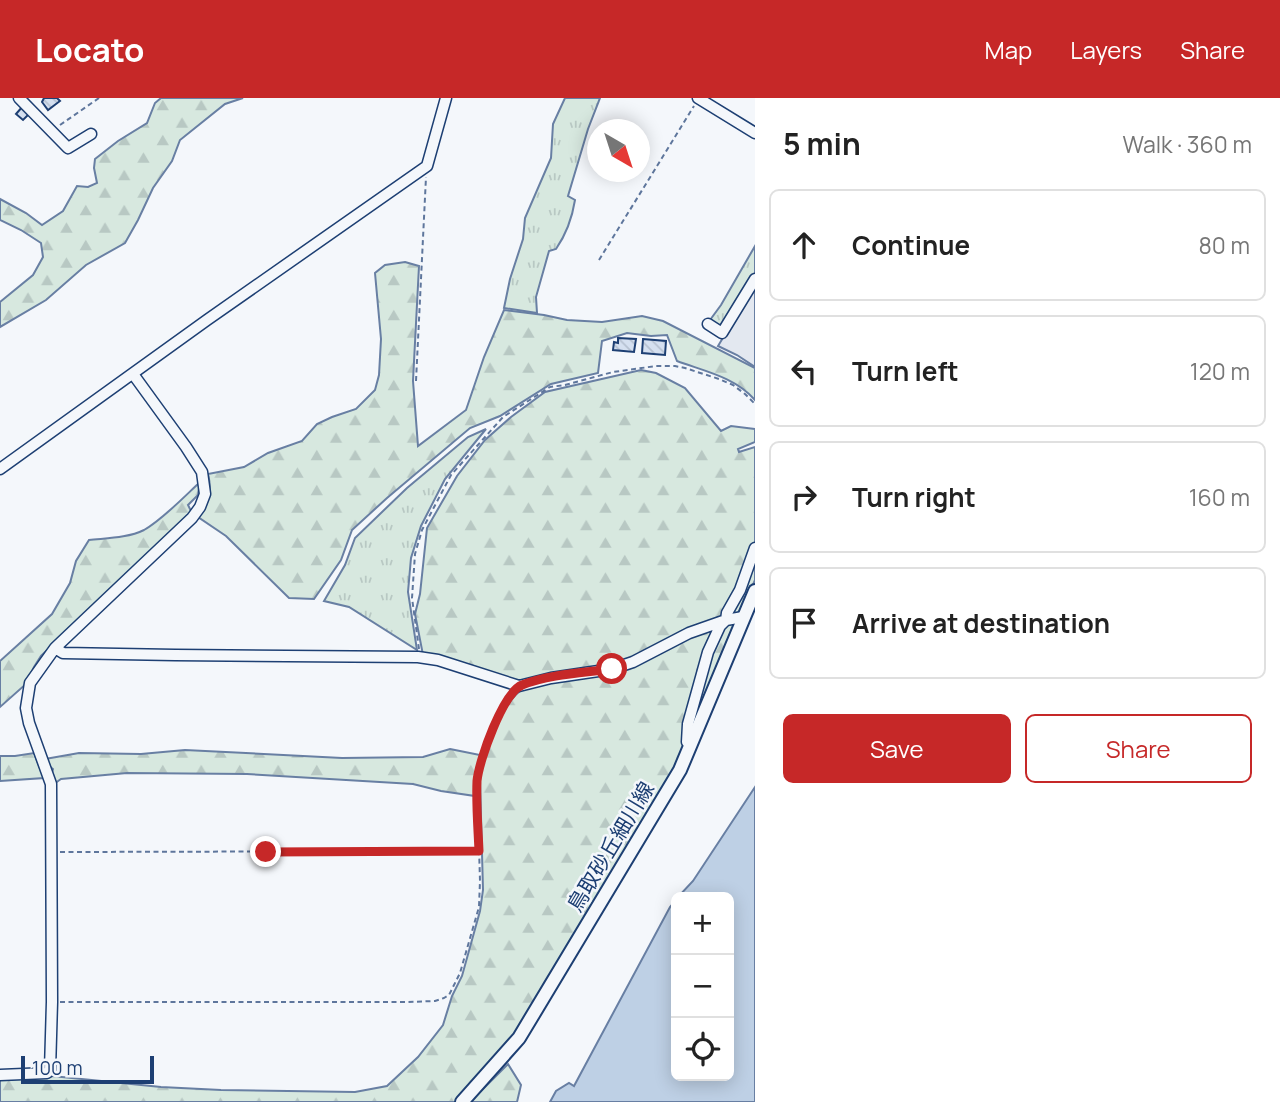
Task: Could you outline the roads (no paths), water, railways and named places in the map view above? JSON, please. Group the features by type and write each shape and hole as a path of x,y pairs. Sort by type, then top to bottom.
{"main road":[{"name":"鳥取砂丘細川線","path":"462,1102 519,1038 681,770 755,590"}],"street":[{"path":"19,98 68,148 91,134"},
{"path":"0,469 427,166 446,98"},
{"path":"699,98 755,133"},
{"path":"708,324 722,333 755,279"},
{"path":"0,1075 47,1073 50,1070 51,785 29,723 26,708 30,683 55,649 192,518 205,494 202,472 133,374"},
{"path":"687,742 688,724 708,652 740,590 755,548"},
{"path":"55,649 63,653 88,654 418,657 450,664 519,686 551,678 612,669 633,662 689,633 743,617"}],"water":[{"path":"755,787 755,1102 550,1102 556,1091 569,1083 574,1086 671,906 671,1081 734,1081 734,892 683,892 693,881"}]}
